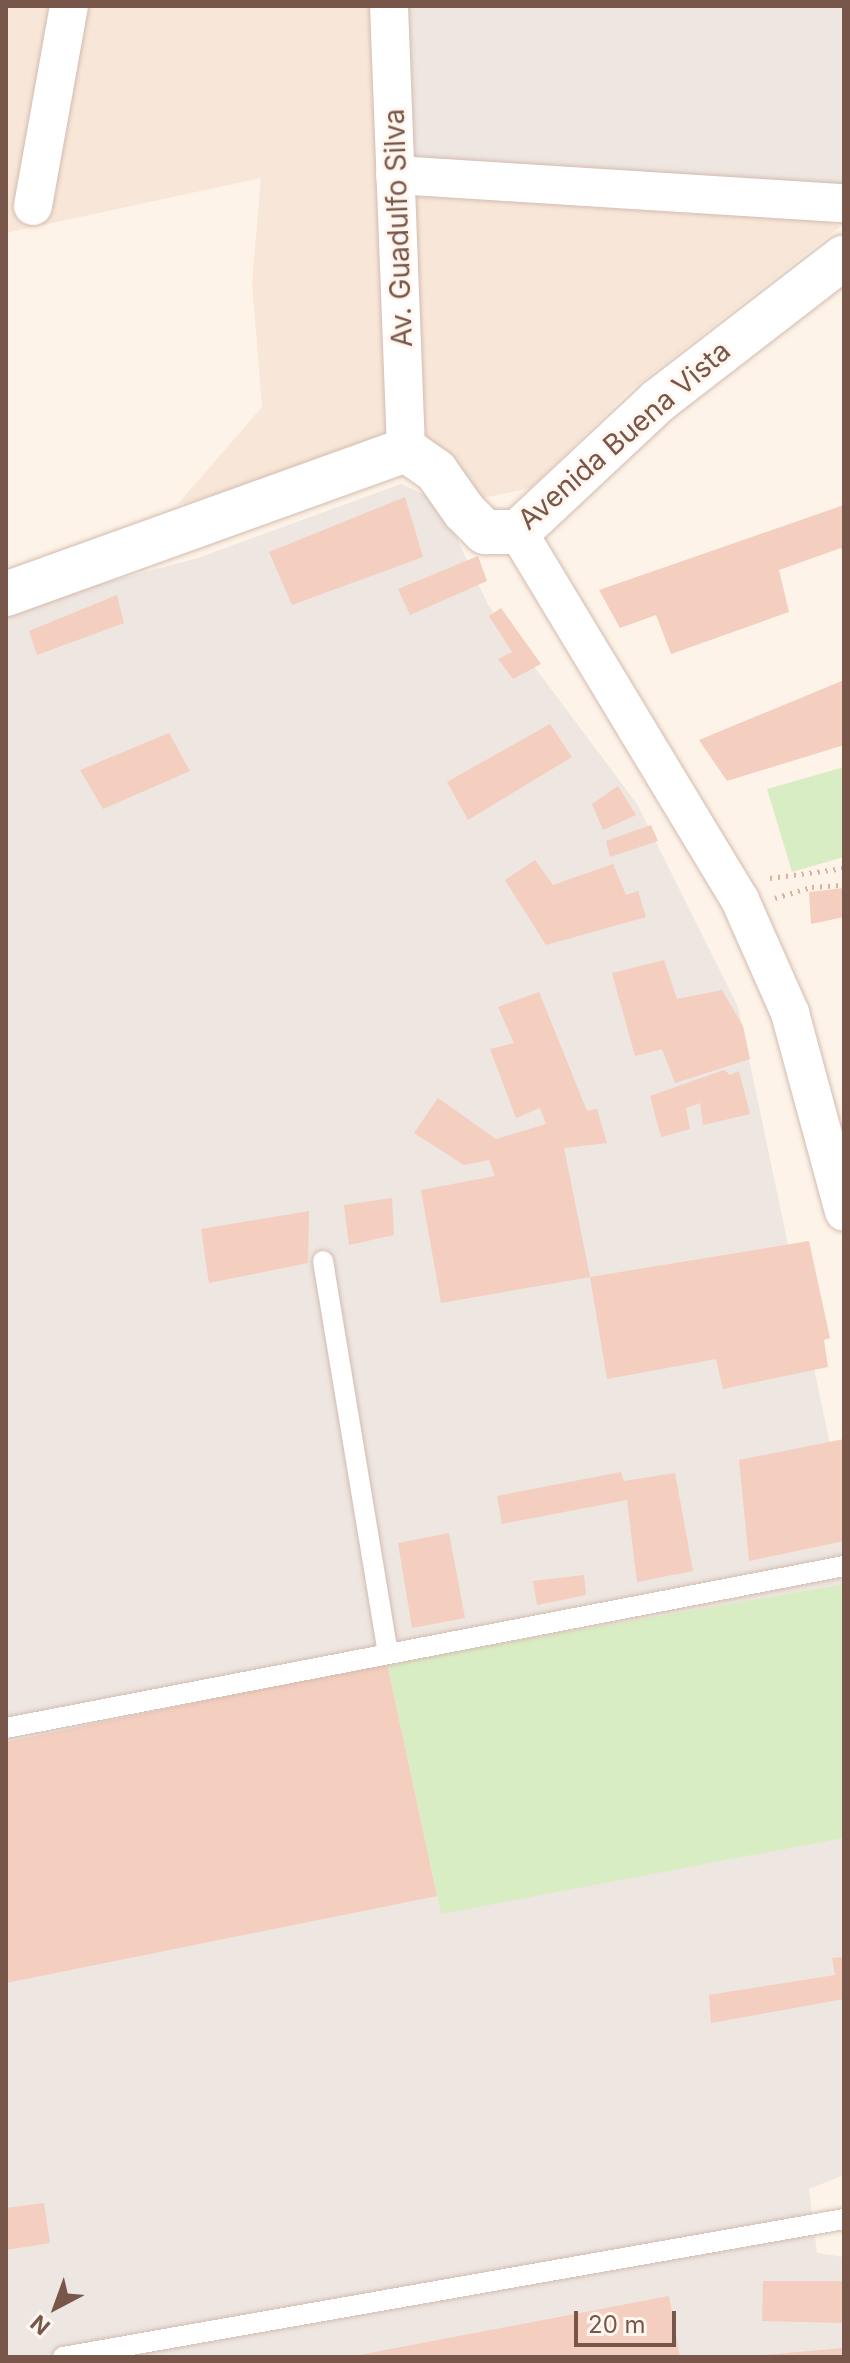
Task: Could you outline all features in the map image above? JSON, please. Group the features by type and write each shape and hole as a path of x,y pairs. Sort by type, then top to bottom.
{"street":[{"path":"33,206 69,6"},
{"name":"Av. Guadulfo Silva","path":"389,6 406,450"},
{"path":"395,175 844,203"},
{"name":"Avenida Buena Vista","path":"406,450 436,471 464,511 485,532 518,532 658,401 844,257"},
{"path":"6,594 406,450"},
{"path":"518,532 736,896 790,1013 844,1212"}],"lane":[{"path":"323,1261 388,1654"},
{"path":"6,1728 844,1566"},
{"path":"63,2357 844,2219"}],"path":[{"path":"736,896 844,868"},
{"path":"736,896 844,885"}],"shaded area":[{"path":"6,6 408,6 411,189 798,206 840,227 628,392 531,488 478,499 422,435 177,505 262,407 252,283 261,178 6,233"},
{"path":"408,6 844,6 844,225 798,206 411,189"},
{"path":"401,484 440,502 488,605 637,804 738,1007 844,1511 844,1584 387,1663 441,1913 844,1838 844,2175 809,2189 817,2253 844,2257 844,2357 6,2357 6,617 66,593 198,558"}],"green space":[{"path":"844,767 844,857 792,872 767,789"},
{"path":"844,1584 844,1838 441,1914 387,1663"}],"building":[{"path":"405,497 423,557 292,605 269,552"},
{"path":"844,505 844,556 841,548 779,570 789,612 671,654 656,615 620,628 599,590"},
{"path":"478,556 487,581 410,615 398,589"},
{"path":"117,595 124,623 37,655 29,631"},
{"path":"501,608 541,664 513,679 498,659 512,652 489,616"},
{"path":"844,680 844,745 727,781 699,740"},
{"path":"550,724 572,757 468,820 447,782"},
{"path":"169,733 190,771 103,809 80,770"},
{"path":"618,786 636,815 603,830 592,804"},
{"path":"651,825 658,841 610,857 606,841"},
{"path":"535,860 553,885 613,864 626,895 638,891 646,917 546,945 505,880"},
{"path":"844,888 844,917 811,924 809,892"},
{"path":"664,960 677,999 722,990 743,1026 750,1059 675,1083 662,1049 635,1056 612,973"},
{"path":"539,992 587,1111 597,1109 607,1143 564,1148 590,1277 441,1303 421,1190 495,1176 489,1160 464,1165 414,1133 438,1098 496,1139 546,1124 540,1108 516,1118 490,1049 514,1043 498,1007"},
{"path":"724,1070 730,1075 739,1071 750,1114 703,1125 700,1103 686,1108 690,1129 661,1137 650,1096"},
{"path":"392,1198 394,1235 349,1245 344,1205"},
{"path":"309,1211 308,1263 209,1283 201,1229"},
{"path":"809,1241 830,1338 824,1340 828,1367 723,1389 716,1359 607,1379 590,1277"},
{"path":"844,1439 844,1541 749,1561 739,1460"},
{"path":"621,1472 624,1481 675,1473 693,1571 637,1582 627,1500 502,1524 497,1496"},
{"path":"449,1533 465,1618 412,1628 398,1543"},
{"path":"584,1575 586,1595 537,1605 533,1581"},
{"path":"387,1663 437,1896 6,1983 6,1742"},
{"path":"844,1957 844,1999 711,2023 709,1995 835,1975 832,1958"},
{"path":"44,2203 50,2243 6,2250 6,2208"},
{"path":"763,2281 844,2281 844,2323 762,2321"},
{"path":"669,2296 680,2357 354,2357 354,2356"},
{"path":"844,2348 844,2357 763,2357 763,2355"}]}
